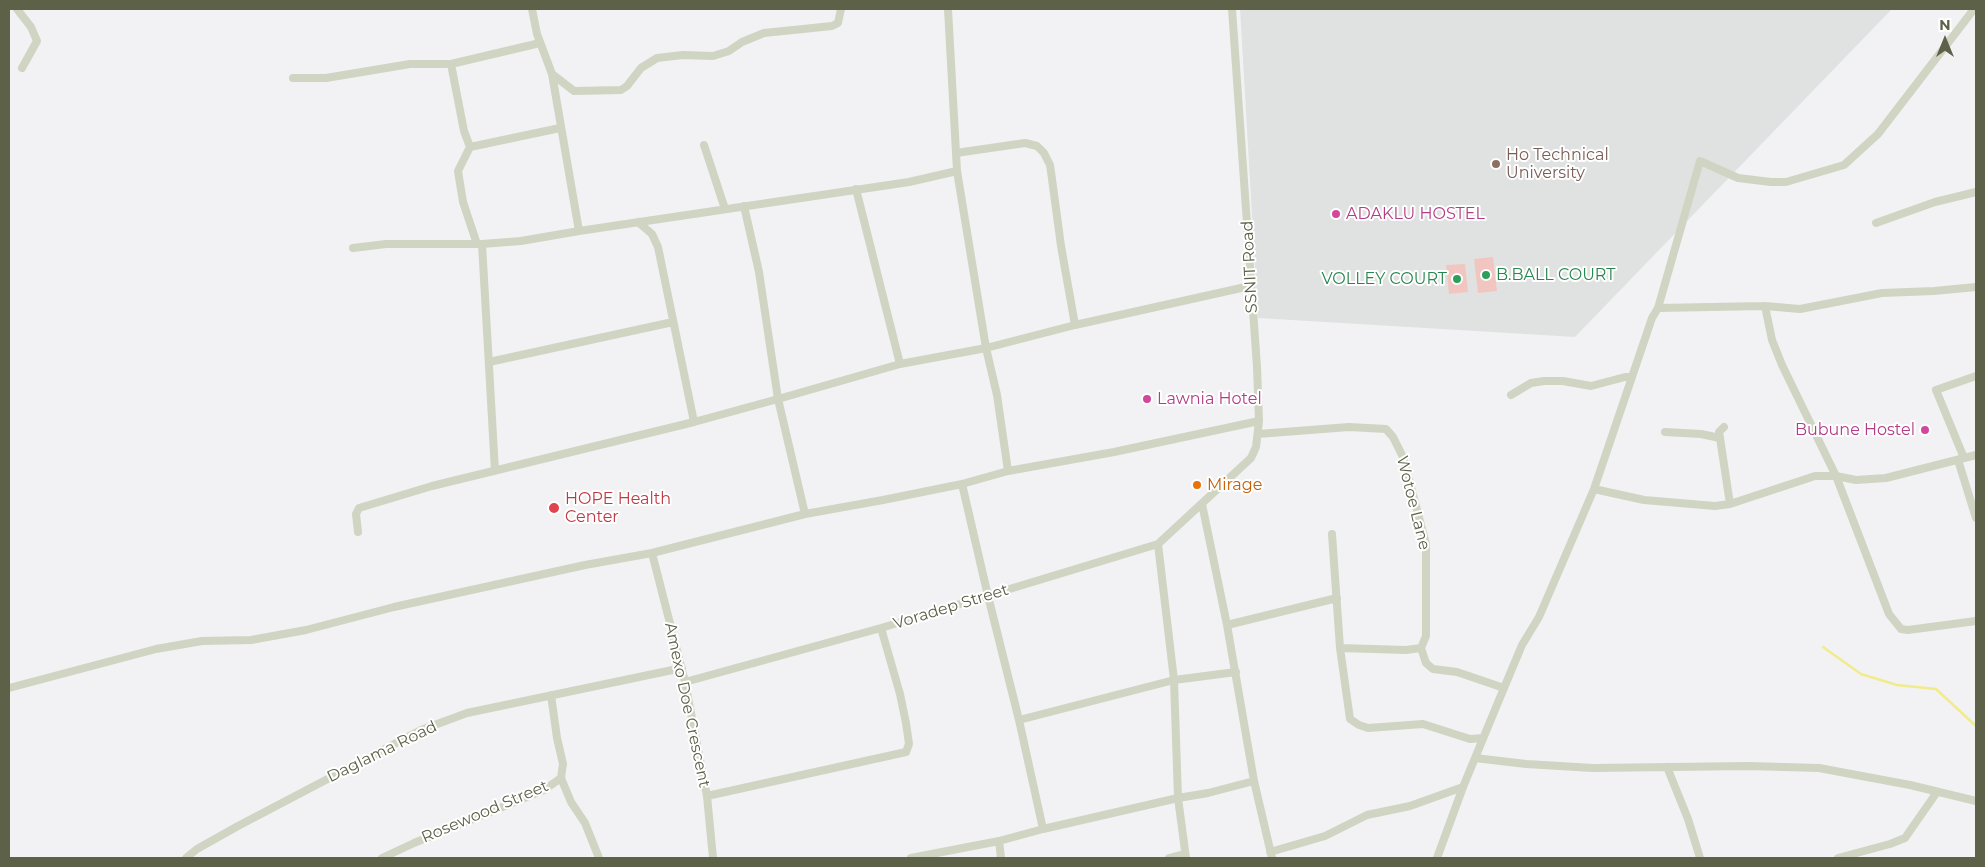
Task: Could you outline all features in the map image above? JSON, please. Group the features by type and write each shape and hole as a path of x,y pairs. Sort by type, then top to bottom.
{"street":[{"path":"17,9 31,27 37,41 22,68"},
{"path":"532,9 537,34 552,74 579,230"},
{"path":"552,74 574,91 621,90 627,86 641,68 657,58 683,55 713,56 729,51 742,42 764,33 832,26 838,24 841,9"},
{"path":"948,9 957,171 986,348 998,395 1008,472"},
{"name":"SSNIT Road","path":"1202,504 1250,458 1256,447 1259,421 1246,195 1232,9"},
{"path":"1437,858 1463,787 1522,645 1539,617 1594,489 1652,318 1658,308 1700,161 1738,178 1771,182 1786,182 1844,166 1878,134 1974,9"},
{"path":"293,78 326,78 410,64 451,64 540,43"},
{"path":"451,64 464,131 470,147 458,171 463,202 480,244 495,471"},
{"path":"470,147 560,128"},
{"path":"956,153 1025,143 1037,146 1044,153 1051,172 1061,246 1075,325"},
{"path":"704,145 725,209"},
{"path":"353,248 386,244 480,244 521,241 579,230 909,182 957,171"},
{"path":"856,189 900,364"},
{"path":"1876,223 1935,202 1976,192"},
{"path":"744,206 759,272 778,399 805,514"},
{"path":"638,222 652,234 658,247 694,422"},
{"path":"358,532 356,514 359,508 432,486 694,422 900,364 986,348 1075,325 1250,286"},
{"path":"1658,308 1764,306 1800,309 1882,293 1934,291 1976,286"},
{"path":"1764,306 1772,340 1782,365 1836,476 1889,614 1901,629 1908,630 1976,621"},
{"path":"489,362 673,322"},
{"path":"1976,376 1936,390 1961,459 1976,518"},
{"path":"1511,394 1532,383 1544,381 1563,381 1591,386 1625,377 1632,377"},
{"path":"9,688 156,649 202,641 251,640 306,630 394,607 585,565 652,553 805,514 962,484 1008,472 1114,452 1259,421"},
{"name":"Wotoe Lane","path":"1258,434 1349,426 1386,429 1393,437 1404,456 1426,544 1426,636 1421,648"},
{"path":"1724,427 1719,432 1730,504"},
{"path":"1665,432 1701,434 1720,438"},
{"path":"1594,489 1644,500 1700,505 1730,504 1815,476 1836,476 1856,480 1886,478 1976,455"},
{"path":"962,484 1019,720 1043,829"},
{"path":"1202,504 1236,672 1254,781 1271,855 1325,836 1367,815 1410,806 1463,787"},
{"name":"Voradep Street","path":"685,682 881,628 1158,544 1202,504"},
{"path":"1332,534 1340,648 1350,719 1358,725 1373,728 1423,724 1470,739 1483,738"},
{"path":"1158,544 1174,680 1178,798 1185,856 1170,858"},
{"name":"Amexo Doe Crescent","path":"652,553 685,682 707,796 713,858"},
{"path":"1227,625 1337,598"},
{"path":"707,796 906,752 909,744 906,723 900,694 881,628"},
{"path":"1340,648 1406,650 1421,648 1426,663 1433,669 1458,672 1504,688"},
{"name":"Daglama Road","path":"186,858 197,849 238,826 421,730 467,713 682,668"},
{"path":"1019,720 1174,680 1236,672"},
{"path":"551,695 563,764 561,778 571,802 585,823 599,858"},
{"path":"1475,758 1526,764 1593,768 1749,766 1819,768 1976,801"},
{"path":"1667,767 1688,819 1700,858"},
{"name":"Rosewood Street","path":"382,858 414,842 544,790 561,778"},
{"path":"911,858 999,841 1043,829 1254,781"},
{"path":"1838,858 1905,838 1937,792"},
{"path":"999,841 1001,858"}],"shaded area":[{"name":"Ho Technical University","path":"1240,9 1892,9 1575,337 1258,318"},
{"name":"B.BALL COURT","path":"1493,257 1497,291 1478,293 1474,259"},
{"name":"VOLLEY COURT","path":"1465,264 1468,292 1449,294 1446,265"}],"waterway":[{"path":"1823,647 1861,674 1897,685 1936,689 1976,726"}],"place":[{"name":"Ho Technical University","path":"1496,164"},
{"name":"ADAKLU HOSTEL","path":"1336,214"},
{"name":"B.BALL COURT","path":"1486,275"},
{"name":"VOLLEY COURT","path":"1457,279"},
{"name":"Lawnia Hotel","path":"1147,399"},
{"name":"Bubune Hostel","path":"1925,430"},
{"name":"Mirage","path":"1197,485"},
{"name":"HOPE Health Center","path":"554,508"}]}
